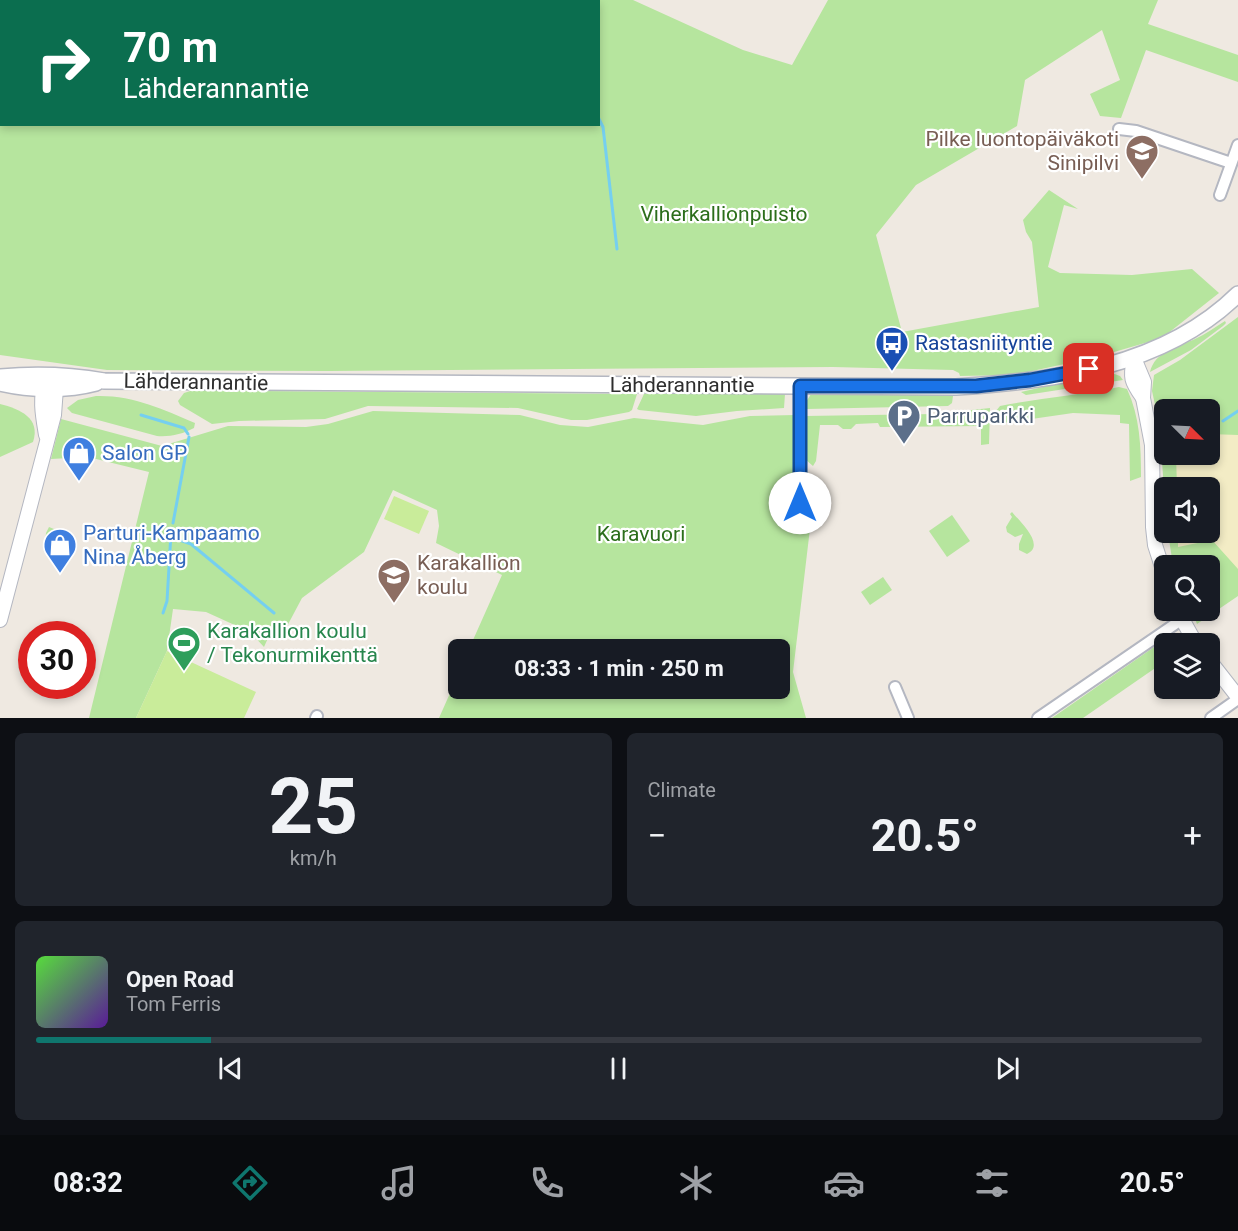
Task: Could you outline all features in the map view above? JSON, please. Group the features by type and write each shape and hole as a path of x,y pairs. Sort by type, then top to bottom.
{"main road":[{"name":"Lähderannantie","path":"0,377 82,387 104,381 956,387 997,384 1066,374 1134,358 1168,344 1189,332 1224,308 1238,294"},
{"name":"Lähderannantie","path":"0,383 24,387 49,384"}],"street":[{"path":"1119,129 1136,131 1231,163"},
{"path":"1221,195 1238,145"},
{"path":"1134,358 1132,380 1143,398 1152,444 1153,527 1158,555"},
{"path":"0,620 54,415 49,384"},
{"path":"793,518 800,503 800,386"},
{"path":"1038,718 1171,621"},
{"path":"1211,718 1238,698 1220,674"},
{"path":"895,687 908,718"}],"green space":[{"name":"Viherkallionpuisto","path":"600,0 633,0 743,50 792,65 828,0 1158,0 1148,24 1238,55 1238,82 1146,50 1121,118 1100,116 1090,94 1120,80 1102,30 1025,80 1017,126 916,185 876,235 902,332 1039,307 1032,242 1023,220 1049,190 1078,209 1064,205 1048,267 1060,273 1132,275 1192,269 1219,293 1162,338 1097,357 1014,375 960,376 953,370 833,367 329,371 107,370 0,355 0,126 600,126"},
{"path":"1238,317 1238,596 1220,608 1220,555 1171,555 1170,543 1220,543 1220,477 1163,477 1162,465 1220,465 1220,399 1154,400 1152,391 1154,375 1180,360"},
{"path":"1225,321 1223,326 1191,350 1150,372 1162,354 1199,337"},
{"path":"1109,372 1120,376 1123,380 1026,395 1021,392"},
{"path":"203,387 249,391 637,394 632,410 629,412 587,420 571,420 518,408 368,406 325,419 239,421 212,424 180,405 178,401 184,393"},
{"path":"1119,387 1127,389 1135,410 1139,432 1141,477 1130,481 1129,424 1120,423 1120,415 1073,413 996,424 996,411 1000,406"},
{"path":"644,394 785,394 784,408 696,416 639,410 637,409"},
{"path":"811,394 953,396 952,403 948,406 807,409 806,402"},
{"path":"96,396 135,400 195,423 194,428 176,435 157,436 72,413 67,408 78,400"},
{"path":"0,404 27,416 34,427 35,434 33,442 0,457"},
{"path":"990,408 989,444 981,445 981,426 880,427 878,423 856,424 851,429 843,429 838,425 820,425 816,461 813,466 805,459 805,416 935,414"},
{"name":"Karavuori","path":"373,411 520,415 560,425 588,427 634,418 703,425 750,416 795,415 796,500 793,505 783,511 781,519 783,524 791,530 802,526 805,515 811,520 793,672 806,718 439,718 448,698 790,699 790,639 473,639 502,575 436,543 439,526 437,510 393,490 364,552 302,598 285,630 272,629 264,647 250,632 206,612 173,609 167,651 136,718 89,718 94,699 96,699 96,689 149,472 88,457 51,459 61,419 162,446 228,426 306,427 328,424"},
{"path":"394,496 429,511 419,534 384,519"},
{"path":"1012,512 1033,539 1032,550 1027,554 1019,550 1023,534 1015,537 1007,532 1006,527 1012,517 1010,514"},
{"path":"952,515 970,541 947,557 929,531"},
{"path":"49,527 69,535 64,548 54,551 45,544"},
{"path":"883,577 892,590 870,605 861,592"},
{"path":"1154,647 1154,669 1083,718 1052,718"},
{"name":"Karakallion koulu / Tekonurmikenttä","path":"167,651 256,692 244,718 136,718"}],"sand":[{"path":"1220,434 1238,435 1238,569 1215,543 1220,543 1220,477 1177,477 1176,465 1220,465"},
{"path":"1178,543 1197,543 1178,547"}],"waterway":[{"path":"600,121 603,127 617,249"},
{"path":"1223,421 1238,411"},
{"path":"141,415 184,428 188,434"},
{"path":"173,523 189,437"},
{"path":"163,613 167,601 171,533"},
{"path":"171,537 191,544 274,613"}],"place":[{"name":"Pilke luontopäiväkoti Sinipilvi","path":"1142,180"},
{"name":"Rastasniityntie","path":"892,372"},
{"name":"Parruparkki","path":"904,445"},
{"name":"Salon GP","path":"79,482"},
{"name":"Parturi-Kampaamo Nina Åberg","path":"60,574"},
{"name":"Karakallion koulu","path":"394,604"},
{"name":"Karakallion koulu / Tekonurmikenttä","path":"184,672"}],"route":[{"path":"800,503 800,386 976,386 1030,380 1089,369"}]}
